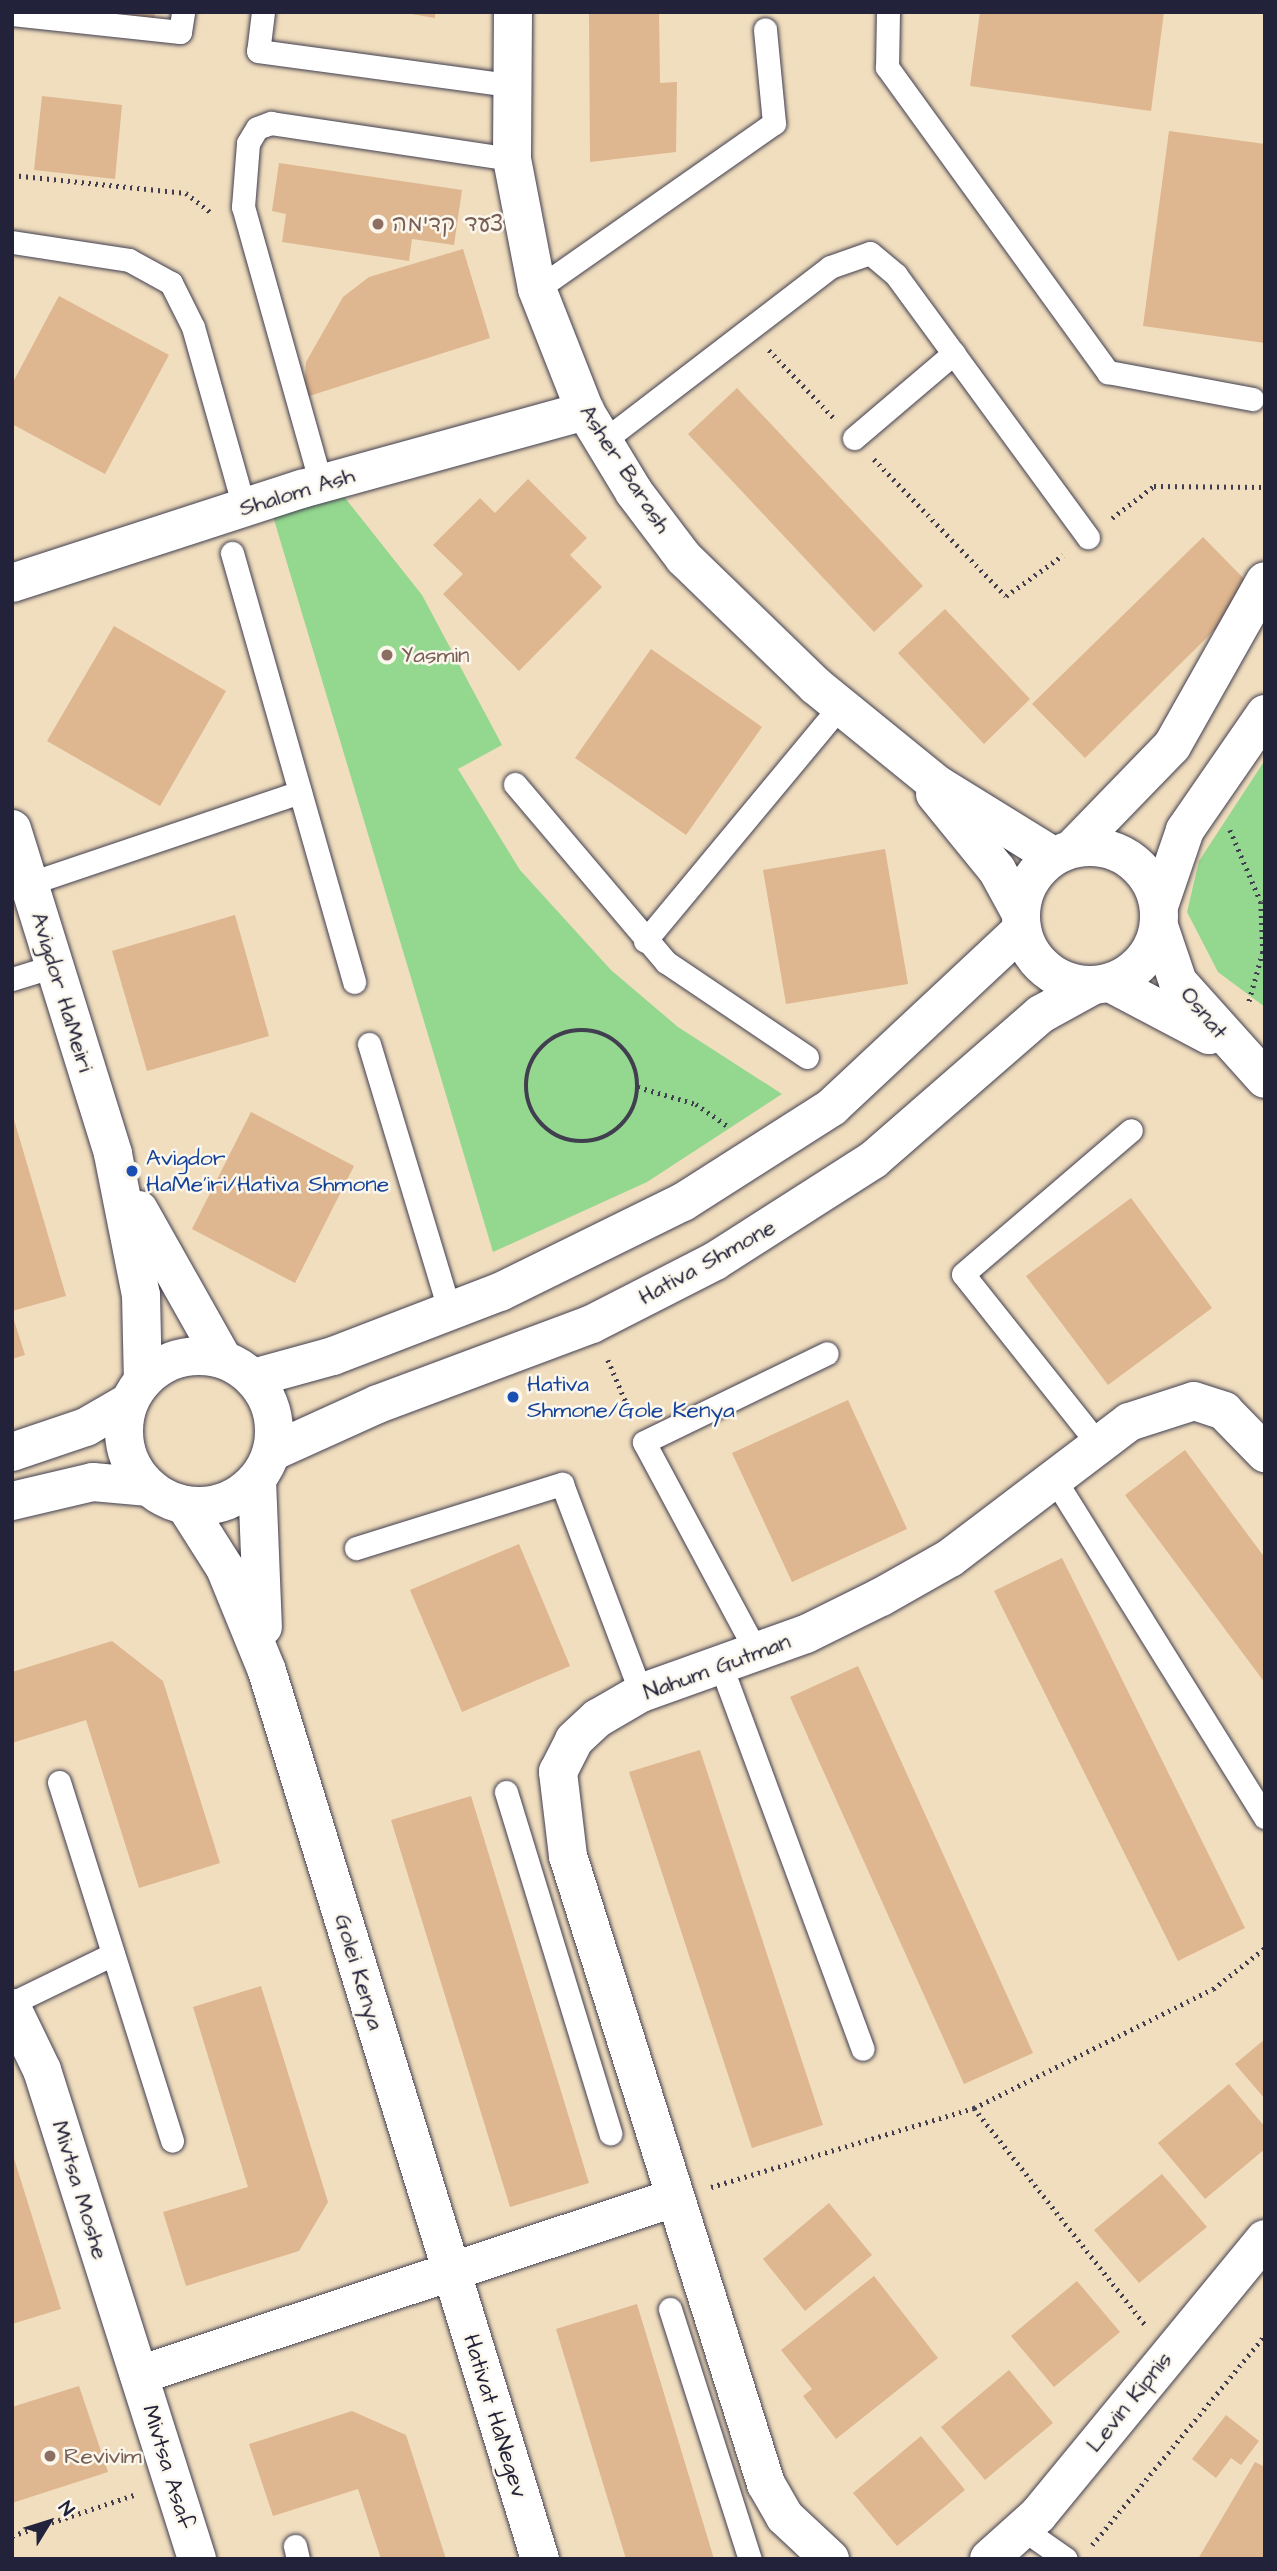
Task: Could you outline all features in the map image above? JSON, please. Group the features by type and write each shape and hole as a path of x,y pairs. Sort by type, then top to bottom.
{"street":[{"name":"Asher Barash","path":"513,12 510,85 512,159 537,289 594,426 684,558 839,706 897,755 949,809 1021,920"},
{"name":"Shalom Ash","path":"12,583 321,484 594,426"},
{"path":"1265,581 1172,746 1063,852 1030,880 1021,920 1028,947 1054,976 1101,984 1143,961 1159,916 1169,865 1212,788 1265,714"},
{"name":"Asher Barash","path":"897,755 1063,852"},
{"name":"Avigdor HaMeiri","path":"12,829 113,1154 141,1295 136,1391"},
{"path":"1063,852 1092,846 1128,858 1148,878 1159,916"},
{"name":"Osnat","path":"1159,916 1178,982 1252,1068"},
{"path":"12,1452 76,1431 136,1391 172,1360 238,1368 333,1356 450,1311 587,1251 760,1156 832,1107 1021,920"},
{"name":"Osnat","path":"1101,984 1194,1024 1252,1068"},
{"name":"Hativa Shmone","path":"265,1466 378,1405 592,1324 796,1213 873,1160 1041,1014 1101,984"},
{"name":"Avigdor HaMeiri","path":"113,1154 164,1265 238,1368"},
{"path":"12,1501 93,1482 149,1487 185,1505 225,1502 265,1466 272,1412 238,1368"},
{"path":"136,1391 126,1448 149,1487"},
{"name":"Nahum Gutman","path":"674,2198 568,1856 558,1772 574,1740 641,1693 757,1653 950,1558 1129,1422 1194,1401 1224,1411 1265,1453"},
{"name":"Golei Kenya","path":"265,1466 256,1569 267,1671"},
{"name":"Golei Kenya","path":"185,1505 225,1568 267,1671 452,2273"},
{"name":"Mivtsa Moshe","path":"12,2005 43,2070 139,2375"},
{"path":"139,2375 674,2198 766,2484 785,2517 830,2559"},
{"name":"Levin Kipnis","path":"989,2559 1023,2529 1265,2239"},
{"name":"Hativat HaNegev","path":"452,2273 540,2559"},
{"name":"Mivtsa Asaf","path":"139,2375 197,2559"}],"lane":[{"path":"12,14 180,32 183,12"},
{"path":"263,12 258,51 510,85"},
{"path":"888,12 887,67 1108,373 1252,399"},
{"path":"537,289 774,123 765,29"},
{"path":"321,484 243,207 248,143 257,128 271,122 512,159"},
{"path":"12,242 129,260 171,283 193,327 244,507"},
{"path":"594,426 749,329 840,260 870,253 889,265 1088,537"},
{"path":"853,438 954,353"},
{"path":"232,553 354,982"},
{"path":"645,941 839,706"},
{"path":"515,784 645,941 698,988 807,1057"},
{"path":"29,884 300,792"},
{"path":"12,979 54,966"},
{"path":"369,1044 450,1311"},
{"path":"1099,1445 963,1274 1131,1130"},
{"path":"757,1653 644,1442 827,1353"},
{"path":"1055,1480 1265,1817"},
{"path":"356,1548 562,1484 641,1693"},
{"path":"721,1666 863,2049"},
{"path":"59,1782 172,2141"},
{"path":"506,1792 610,2133"},
{"path":"12,2005 113,1954"},
{"path":"595,2084 634,2068"},
{"path":"670,2309 750,2559"},
{"path":"686,2358 723,2351"},
{"path":"1023,2529 1066,2559"}],"path":[{"path":"749,329 1006,596 1154,486 1265,487"},
{"path":"1212,788 1261,902 1263,952 1252,1068"},
{"path":"580,1028 617,1041 635,1067 638,1087 625,1123 609,1135 575,1143 540,1125 525,1090 526,1070 544,1043 580,1028"},
{"path":"638,1087 695,1104 760,1156"},
{"path":"592,1324 644,1442"},
{"path":"674,2198 974,2108 1213,1989 1265,1948"},
{"path":"974,2108 1168,2354"},
{"path":"1089,2548 1265,2334"},
{"path":"12,2536 173,2482"}],"green space":[{"path":"338,489 422,595 502,745 458,769 520,870 611,970 678,1027 782,1094 647,1182 493,1252 272,513"},
{"path":"1265,760 1265,1007 1218,972 1187,912 1199,861"}],"building":[{"path":"68,12 155,12 154,25"},
{"path":"400,12 435,12 435,18"},
{"path":"589,12 659,12 660,83 677,82 676,152 590,162"},
{"path":"980,12 1164,12 1151,111 970,86"},
{"path":"42,96 122,105 115,179 34,170"},
{"path":"1169,131 1265,144 1265,343 1143,326"},
{"path":"279,163 462,190 454,245 412,239 409,261 282,242 286,214 272,211"},
{"path":"463,249 490,338 303,398 306,362 343,297 369,277"},
{"path":"59,296 169,355 105,474 12,424 12,384"},
{"path":"737,388 923,586 874,632 688,434"},
{"path":"528,479 587,538 570,555 602,587 519,671 443,594 463,574 433,545 480,498 495,513"},
{"path":"1203,537 1255,590 1085,758 1032,704"},
{"path":"945,609 1030,699 984,744 898,653"},
{"path":"114,626 226,691 160,806 47,741"},
{"path":"651,649 762,727 686,835 575,758"},
{"path":"885,849 908,984 786,1004 763,870"},
{"path":"235,915 269,1036 147,1071 112,951"},
{"path":"251,1112 354,1166 295,1283 192,1229"},
{"path":"12,1113 66,1296 12,1311"},
{"path":"1131,1198 1212,1308 1108,1385 1026,1276"},
{"path":"12,1314 25,1355 12,1359"},
{"path":"848,1400 907,1529 792,1582 732,1453"},
{"path":"1185,1450 1265,1558 1265,1683 1125,1495"},
{"path":"519,1544 570,1666 462,1712 410,1590"},
{"path":"1062,1558 1245,1928 1178,1961 994,1591"},
{"path":"112,1641 163,1681 220,1863 139,1888 86,1720 12,1743 12,1672"},
{"path":"858,1666 1033,2053 964,2084 790,1697"},
{"path":"700,1750 823,2125 752,2148 629,1772"},
{"path":"471,1796 589,2183 510,2207 391,1820"},
{"path":"261,1986 328,2202 299,2251 186,2286 163,2212 248,2187 193,2007"},
{"path":"1265,2039 1265,2099 1235,2064"},
{"path":"1229,2084 1265,2127 1265,2149 1205,2199 1158,2143"},
{"path":"12,2152 61,2309 12,2324"},
{"path":"1162,2174 1207,2227 1139,2283 1094,2230"},
{"path":"829,2203 872,2255 805,2311 763,2259"},
{"path":"874,2276 938,2358 836,2439 803,2396 812,2389 781,2350"},
{"path":"1077,2281 1120,2332 1054,2387 1011,2336"},
{"path":"637,2304 714,2559 626,2559 556,2329"},
{"path":"1009,2370 1053,2423 985,2480 941,2427"},
{"path":"79,2386 108,2472 12,2503 12,2407"},
{"path":"352,2411 406,2435 446,2559 381,2559 358,2489 273,2516 249,2444"},
{"path":"1226,2415 1259,2441 1241,2465 1231,2458 1216,2478 1192,2459"},
{"path":"921,2436 965,2490 897,2546 853,2493"},
{"path":"1255,2462 1265,2467 1265,2559 1198,2559"}],"place":[{"name":"צעד קדימה","path":"378,224"},
{"name":"Yasmin","path":"387,655"},
{"name":"Avigdor HaMe'iri/Hativa Shmone","path":"132,1171"},
{"name":"Hativa Shmone/Gole Kenya","path":"513,1397"},
{"name":"Revivim","path":"50,2456"}]}
